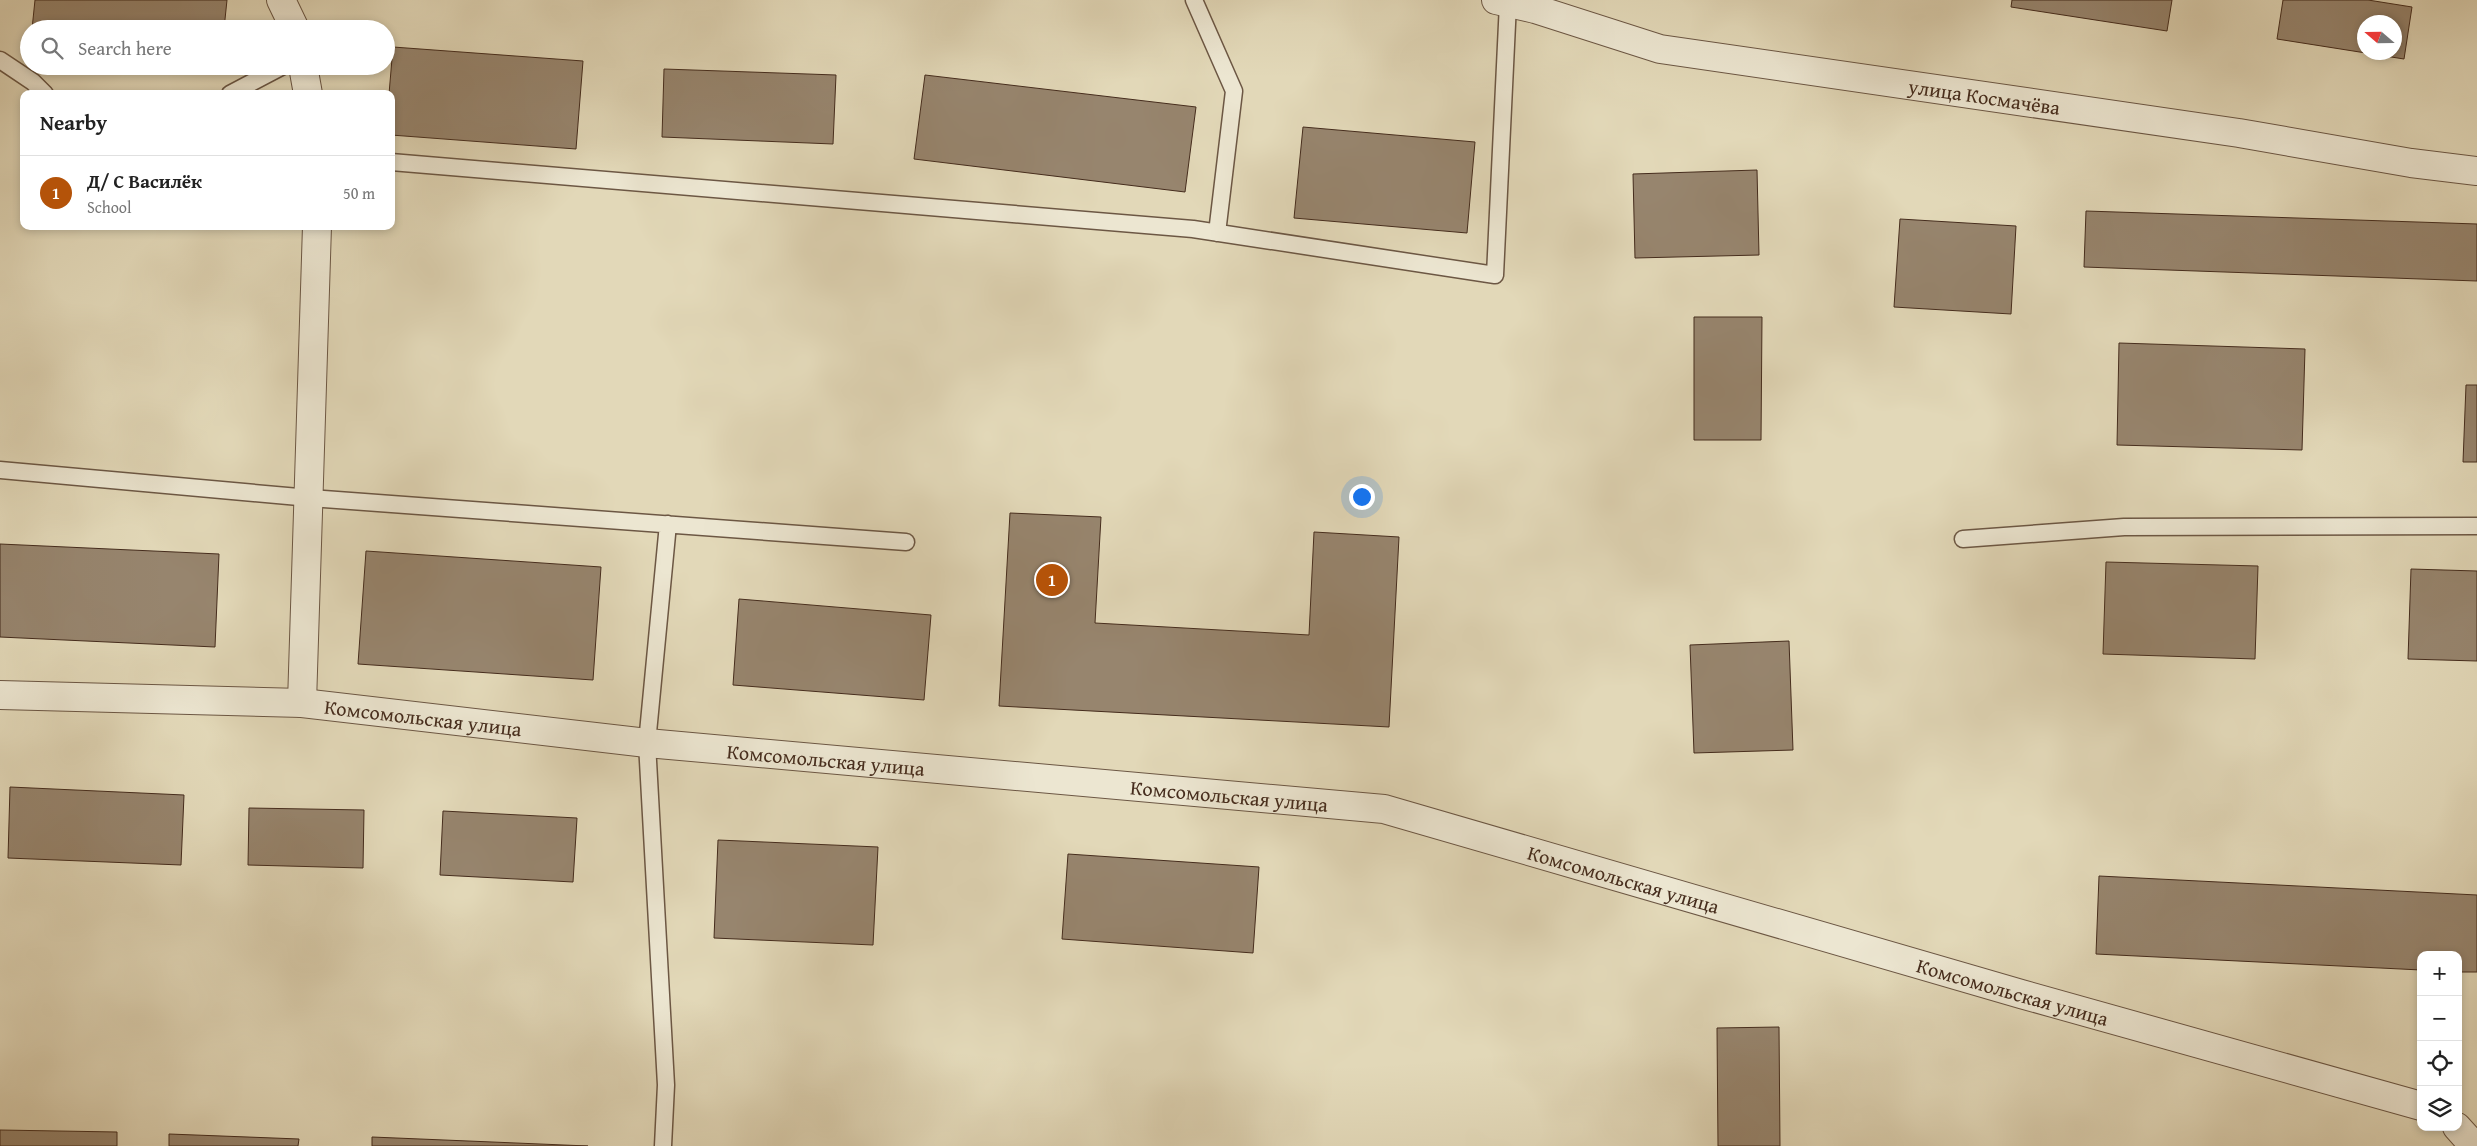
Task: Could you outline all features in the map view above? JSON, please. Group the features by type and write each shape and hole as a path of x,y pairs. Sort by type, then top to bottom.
{"street":[{"path":"281,0 291,20"},
{"name":"улица Космачёва","path":"1502,1 1535,9 1660,49 2239,133 2411,163 2477,171"},
{"path":"304,75 307,90"},
{"path":"302,703 318,230"},
{"name":"Комсомольская улица","path":"0,695 302,703 647,743 1384,809 2031,996 2417,1105"},
{"path":"2461,1131 2474,1146"}],"lane":[{"path":"1194,0 1234,91 1217,233"},
{"path":"395,162 1183,228 1495,275 1502,1"},
{"path":"0,60 20,73"},
{"path":"22,75 41,90"},
{"path":"237,90 265,75"},
{"path":"0,470 310,498 906,542"},
{"path":"663,1146 666,1085 647,743 668,524"},
{"path":"1963,539 2124,527 2477,526"}],"building":[{"path":"35,0 227,0 225,20 33,20"},
{"path":"2012,0 2172,0 2167,31 2011,7"},
{"path":"2283,0 2368,0 2412,7 2404,59 2402,59 2402,15 2357,15 2357,52 2277,39"},
{"path":"395,47 583,61 576,149 395,135 395,90 389,90 391,75 395,75"},
{"path":"664,69 836,75 833,144 662,137"},
{"path":"925,75 1196,107 1185,192 914,159"},
{"path":"1303,127 1475,142 1467,233 1294,218"},
{"path":"1757,170 1759,255 1635,258 1633,174"},
{"path":"2086,211 2477,224 2477,281 2084,267"},
{"path":"1900,219 2016,226 2011,314 1894,307"},
{"path":"1694,317 1762,317 1761,440 1694,440"},
{"path":"2119,343 2305,349 2302,450 2117,445"},
{"path":"2466,385 2477,385 2477,462 2463,462"},
{"path":"1010,513 1101,517 1095,623 1309,635 1314,532 1399,537 1389,727 999,706"},
{"path":"0,544 219,554 215,647 0,637"},
{"path":"366,551 601,567 593,680 358,664"},
{"path":"2106,562 2258,566 2255,659 2103,654"},
{"path":"2411,569 2477,571 2477,661 2408,659"},
{"path":"739,599 931,615 924,700 733,685"},
{"path":"1789,641 1793,750 1694,753 1690,645"},
{"path":"10,787 184,795 181,865 8,858"},
{"path":"249,808 364,810 363,868 248,865"},
{"path":"443,811 577,818 573,882 440,875"},
{"path":"718,840 878,847 873,945 714,938"},
{"path":"1068,854 1259,867 1253,953 1062,939"},
{"path":"2099,876 2477,895 2477,972 2462,972 2462,951 2417,951 2417,970 2096,954"},
{"path":"1779,1027 1780,1146 1718,1146 1717,1028"},
{"path":"0,1130 117,1132 117,1146 0,1146"},
{"path":"169,1134 299,1139 298,1146 169,1146"},
{"path":"372,1137 588,1146 372,1146"}],"place":[{"name":"Д/ С Василёк","path":"1052,580"}]}
